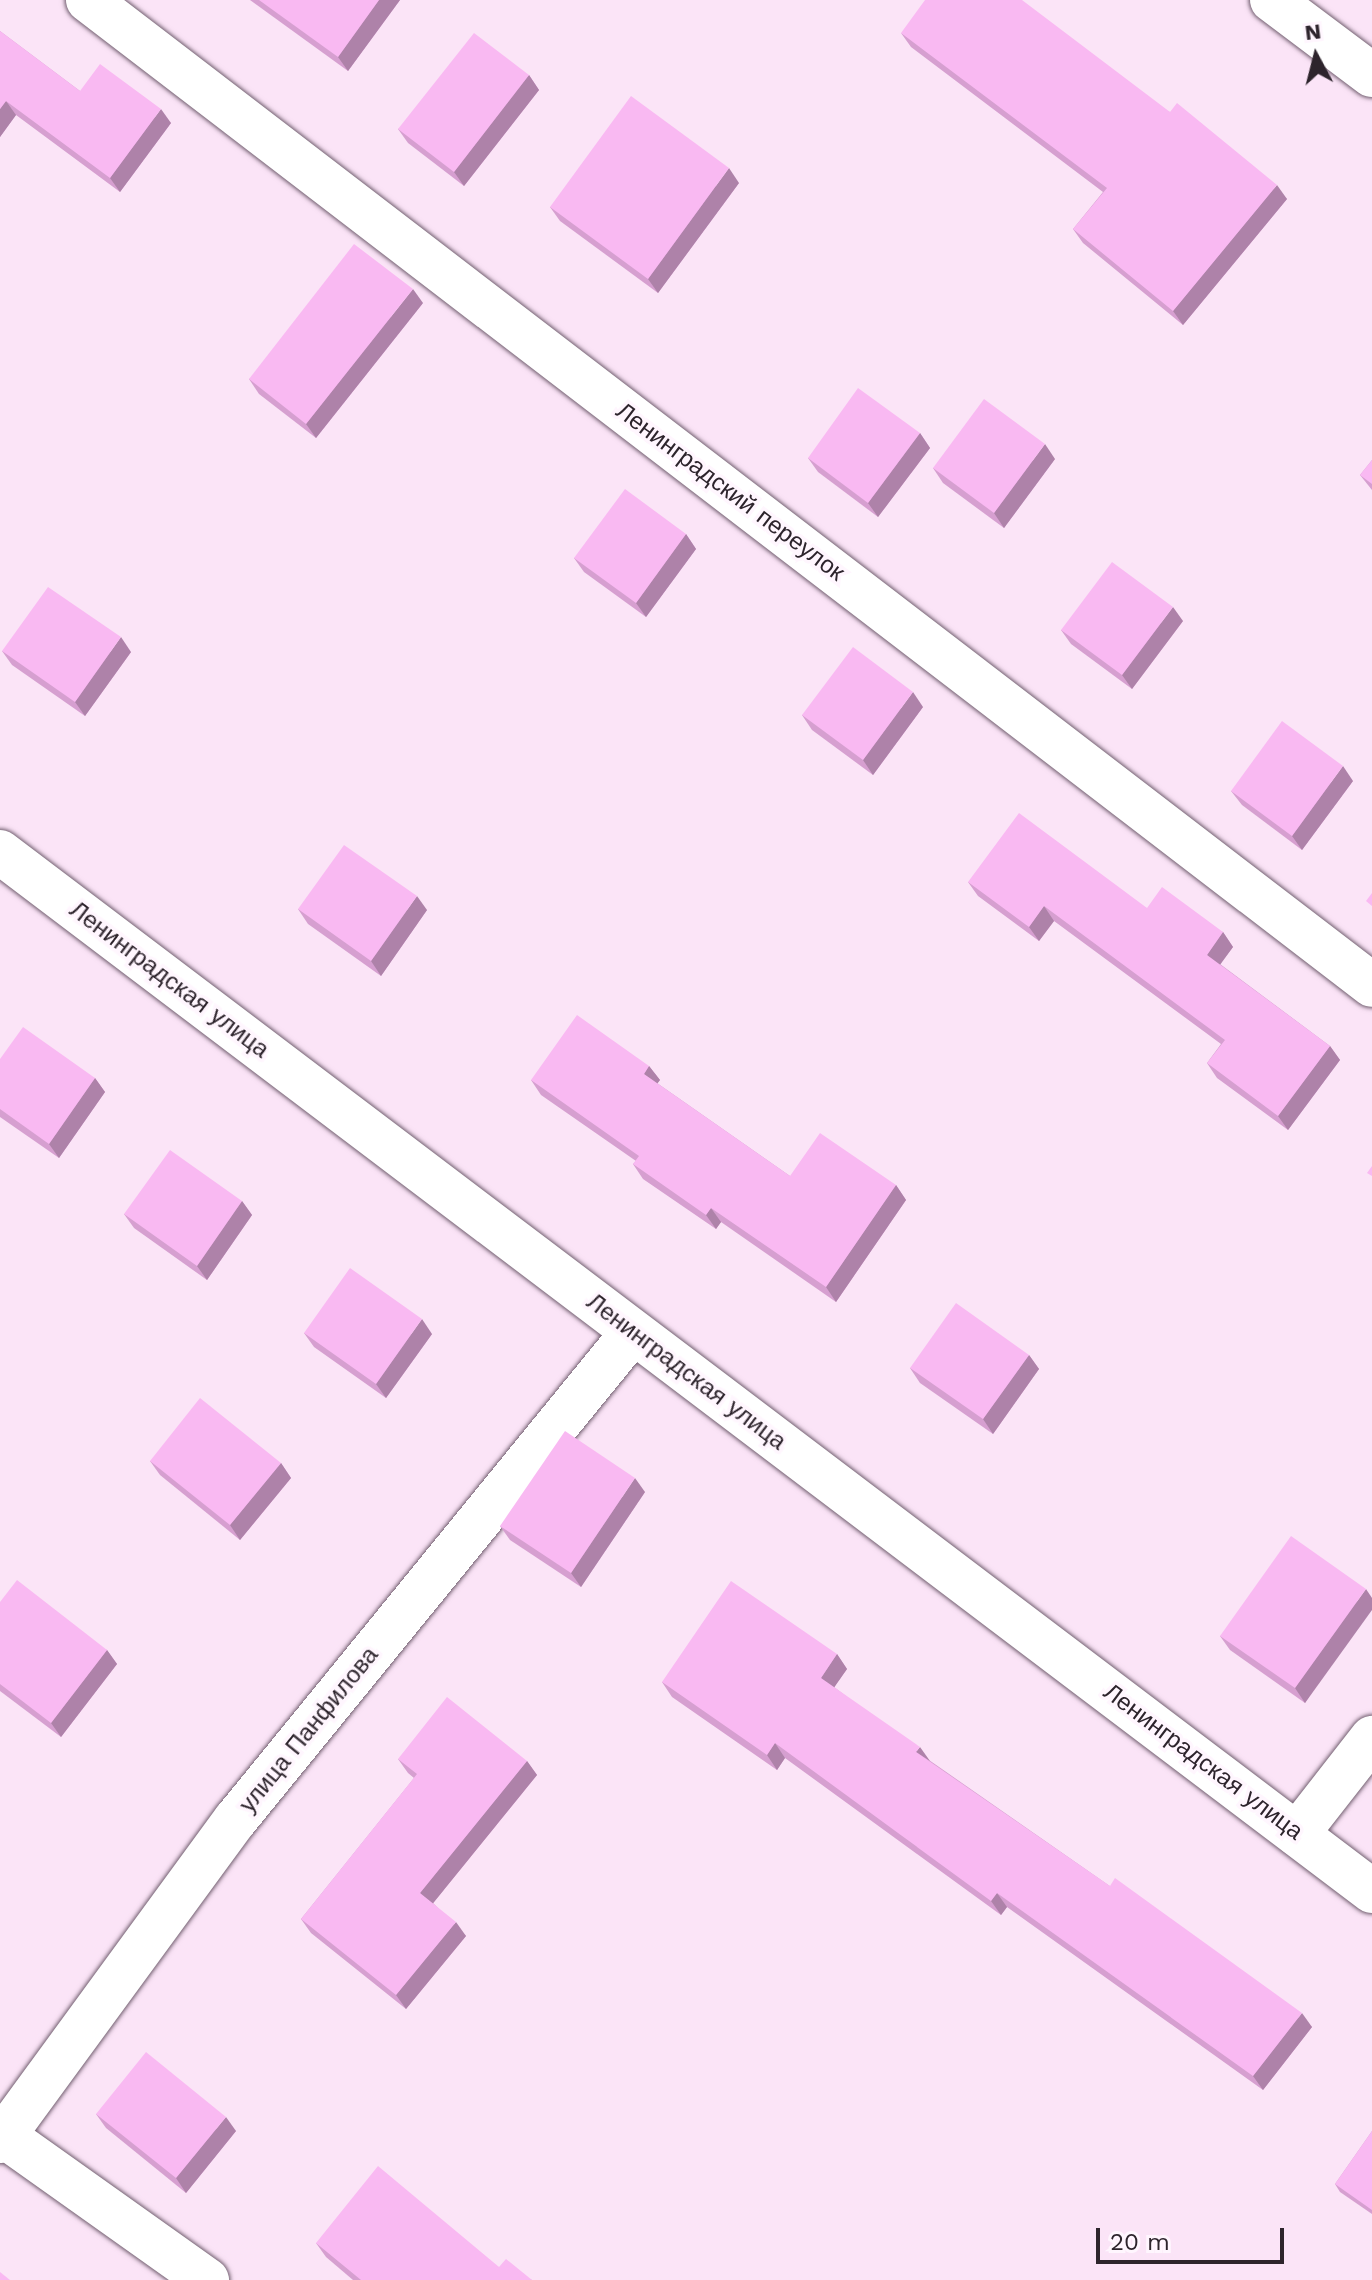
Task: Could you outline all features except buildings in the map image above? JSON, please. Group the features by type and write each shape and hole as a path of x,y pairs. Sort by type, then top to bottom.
{"street":[{"name":"Ленинградский переулок","path":"88,0 1372,985"},
{"path":"1272,0 1372,75"},
{"name":"Ленинградская улица","path":"0,852 1372,1891"},
{"name":"улица Панфилова","path":"1,2137 236,1819 633,1332"},
{"path":"1297,1834 1372,1738"},
{"path":"1,2137 207,2280"}]}
